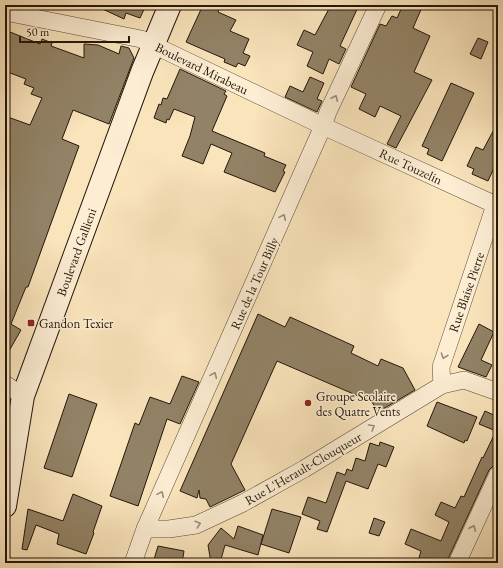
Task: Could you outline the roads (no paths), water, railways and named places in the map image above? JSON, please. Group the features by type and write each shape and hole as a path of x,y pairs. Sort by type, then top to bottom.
{"main road":[{"name":"Boulevard Gallieni","path":"5,506 23,396 137,87 170,5"}],"street":[{"name":"Rue de la Tour Billy","path":"133,563 145,529 328,112 378,5"},
{"name":"Boulevard Mirabeau","path":"5,12 141,39 323,126"},
{"name":"Rue Touzelin","path":"323,126 497,204"},
{"name":"Rue Blaise Pierre","path":"442,385 441,367 497,204"},
{"name":"Rue L'Herault-Clouqueur","path":"145,529 169,529 196,525 244,503 304,469 442,385 464,380 498,392"},
{"path":"5,384 23,396"},
{"path":"457,563 498,474"}],"place":[{"name":"Gandon Texier","path":"31,323"},
{"name":"Groupe Scolaire des Quatre Vents","path":"308,403"}]}
